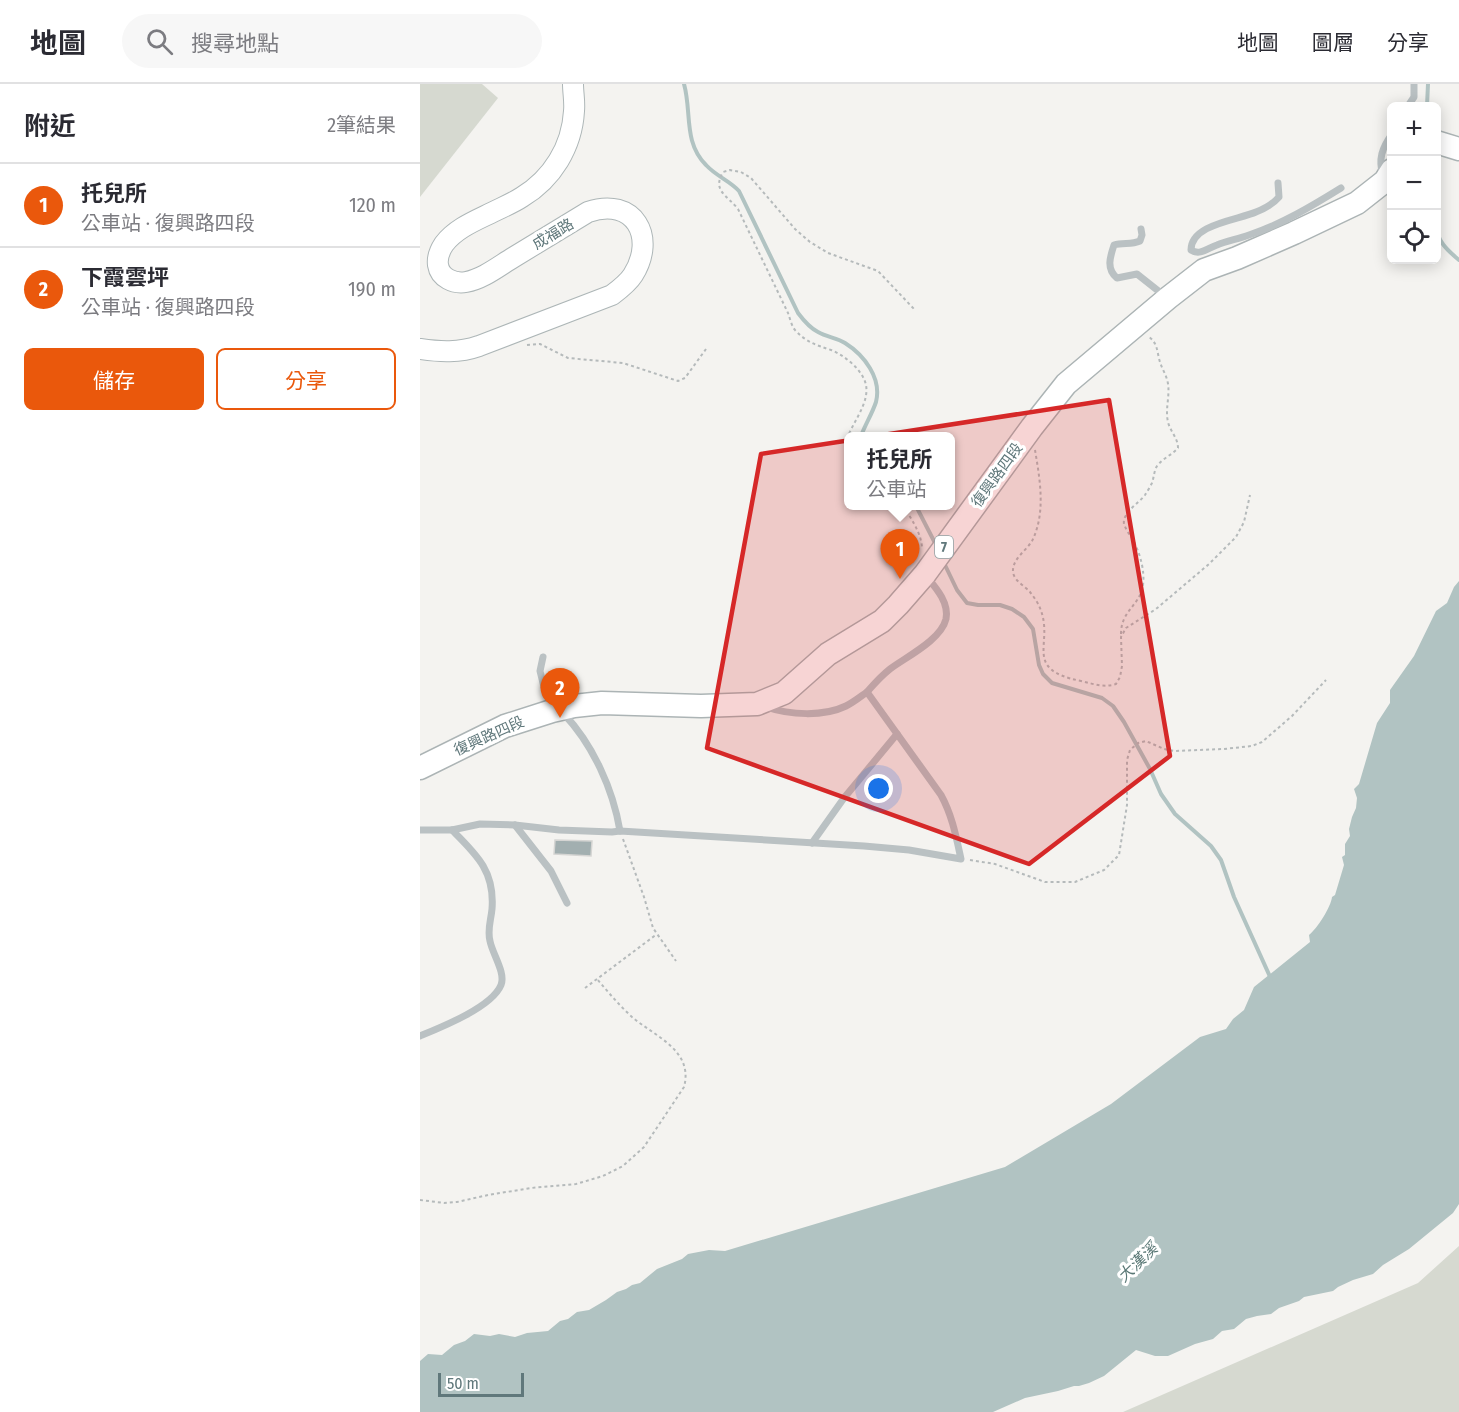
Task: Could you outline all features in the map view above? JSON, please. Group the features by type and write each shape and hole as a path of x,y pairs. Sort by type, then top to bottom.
{"main road":[{"path":"1441,143 1459,149"},
{"name":"復興路四段","path":"420,768 505,726 574,706 602,703 702,706 758,704 784,693 828,654 882,621 898,605 925,574 1066,384 1204,270 1237,258 1299,222 1357,203 1387,177"}],"street":[{"name":"成福路","path":"420,349 465,351 612,295 633,276 643,247 642,232 638,222 629,214 615,209 600,208 588,212 475,279 463,283 451,281 439,270 437,262 439,252 444,243 457,231 521,198 545,179 558,163 572,131 575,110 573,84"}],"lane":[{"path":"1411,102 1414,97 1414,84"},
{"path":"1387,142 1380,165 1387,175"},
{"path":"1278,183 1279,197 1275,201 1255,213 1214,224 1198,236 1191,250 1198,253 1216,245 1299,222 1341,188"},
{"path":"1141,229 1140,241 1133,244 1114,245 1110,257 1110,269 1117,278 1137,274 1168,298"},
{"path":"758,704 775,710 797,713 821,712 845,706 867,692 881,677 926,644 941,630 946,620 946,608 939,592 925,574"},
{"path":"543,657 540,671 546,695 574,724 604,776 617,813 620,831"},
{"path":"420,830 452,830 480,824 515,825 559,830 620,831 909,850 961,859 948,807 867,692"},
{"path":"812,843 844,798 897,734"},
{"path":"515,825 550,871 567,903"},
{"path":"420,1036 471,1012 492,997 502,984 502,973 488,934 492,890 487,872 473,850 452,830"}],"path":[{"path":"850,432 866,397 866,383 858,370 844,357 807,341 794,328 738,209 722,193 718,180 723,172 730,170 741,172 752,178 795,229 810,242 828,253 878,270 914,309"},
{"path":"1032,427 1040,483 1040,505 1031,542 1018,557 1013,573 1015,579 1032,594 1040,609 1044,623 1043,654 1047,665 1054,673 1108,687 1116,684 1120,677 1121,625 1143,588 1144,577 1139,554 1124,522 1126,516 1145,495 1152,483 1155,468 1178,448 1178,443 1168,424 1169,386 1159,361 1155,342 1151,337 1147,337"},
{"path":"526,345 540,344 568,358 623,363 678,381 685,378 706,349"},
{"path":"1121,637 1126,628 1156,609 1209,564 1236,537 1244,522 1250,495"},
{"path":"906,510 922,542 925,574"},
{"path":"961,859 995,864 1045,882 1075,882 1104,870 1119,855 1127,805 1127,760 1130,750 1138,743 1146,741 1174,751 1252,746 1262,742 1292,716 1326,680"},
{"path":"620,831 641,887 653,928 676,961"},
{"path":"585,988 657,934"},
{"path":"420,1200 457,1202 531,1188 576,1184 603,1176 623,1166 644,1147 684,1087 686,1078 681,1057 672,1045 633,1018 597,980"}],"highlighted area":[{"path":"1109,400 1170,756 1029,864 707,748 761,454"}],"shaded area":[{"path":"420,84 482,84 498,98 420,197"},
{"path":"1459,1246 1459,1412 1123,1412 1418,1283"}],"water":[{"name":"大漢溪","path":"1459,581 1459,1204 1453,1213 1409,1249 1373,1274 1353,1280 1333,1291 1304,1297 1271,1314 1246,1319 1234,1329 1222,1331 1213,1339 1168,1356 1155,1356 1136,1350 1104,1376 1089,1383 1025,1398 993,1412 420,1412 420,1361 428,1354 442,1355 474,1334 490,1336 499,1334 515,1337 548,1331 560,1321 568,1319 577,1312 589,1310 617,1292 640,1283 657,1269 682,1259 688,1254 709,1250 725,1251 1005,1167 1111,1104 1200,1037 1226,1029 1244,1010 1254,987 1310,942 1309,935 1316,928 1335,895 1344,865 1342,857 1345,855 1345,844 1350,836 1349,829 1356,808 1357,798 1354,789 1359,784 1377,723 1390,703 1390,690 1414,656 1436,611 1447,603"}],"building":[{"path":"555,840 592,841 591,856 554,854"}],"waterway":[{"path":"684,84 694,147 706,165 739,191 798,313 815,330 842,341 852,348 870,368 876,384 876,402 863,432"},
{"path":"1427,102 1428,84"},
{"path":"1441,240 1459,260"},
{"path":"918,510 936,545"},
{"path":"944,563 957,590 967,603 1000,605 1024,617 1033,629 1039,665 1043,674 1052,683 1102,698 1113,706 1150,769 1161,794 1175,814 1211,846 1221,860 1234,897 1271,979"}],"place":[{"name":"托兒所","path":"900,579"},
{"name":"下霞雲坪","path":"560,718"}]}
